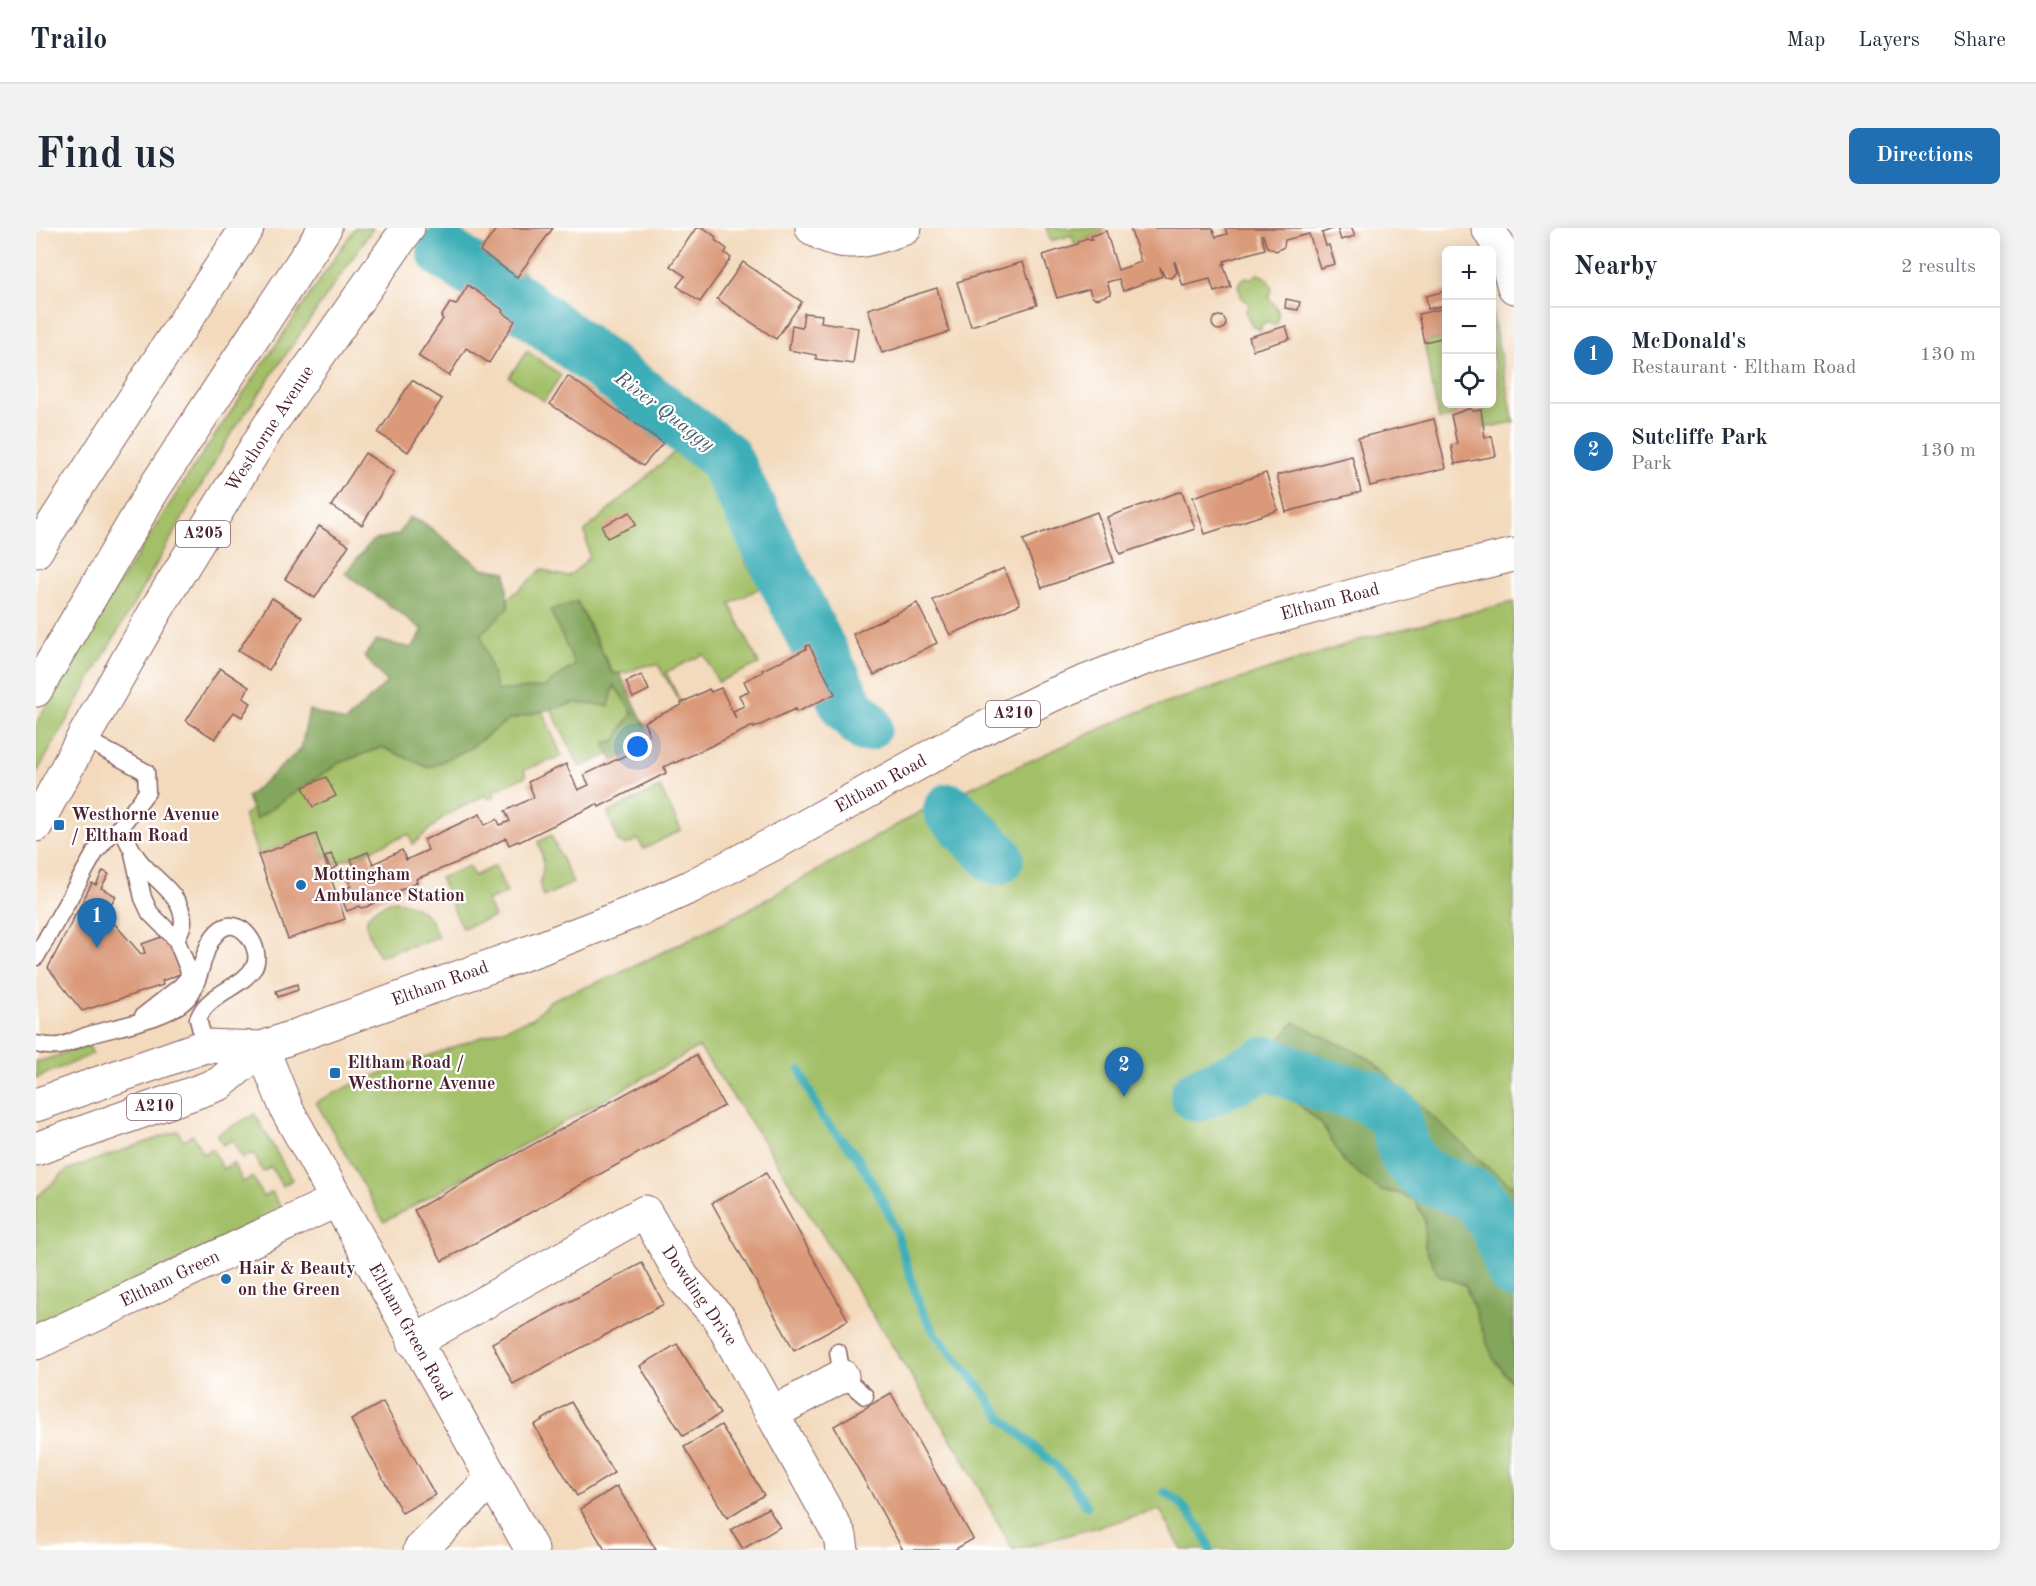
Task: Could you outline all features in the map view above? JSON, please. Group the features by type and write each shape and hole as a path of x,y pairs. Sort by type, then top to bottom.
{"main road":[{"path":"36,551 247,228"},
{"path":"36,690 153,490 325,228"},
{"name":"Westhorne Avenue","path":"36,825 158,607 269,426 408,228"},
{"path":"812,228 830,238 846,242 862,241 905,228"},
{"path":"1488,228 1503,251 1514,287"},
{"name":"Eltham Road","path":"36,1149 219,1084 262,1048 541,948 641,909 690,887 777,842 962,739 1052,695 1140,660 1292,612 1428,575 1514,555"},
{"name":"Eltham Road","path":"36,1105 202,1033 262,1048"},
{"name":"Eltham Green Road","path":"262,1048 287,1110 414,1342 532,1550"},
{"name":"Eltham Green","path":"36,1343 337,1200"},
{"name":"Dowding Drive","path":"414,1342 645,1212 682,1278 719,1318 840,1536 842,1550"},
{"path":"773,1413 848,1375"},
{"path":"420,1550 492,1479"}],"lane":[{"path":"36,957 96,851 121,826 147,792 146,772 83,738"},
{"path":"121,826 133,853 142,898 150,913 176,939 189,971 188,978 181,986 138,1020"},
{"path":"133,853 170,891 180,909 183,924 176,939"},
{"path":"36,1044 45,1047 60,1046 175,1007 189,996 197,982 215,935 225,927 241,928 251,941 257,959 247,976 205,1006 202,1033"}],"green space":[{"path":"355,228 373,228 229,437 36,774 36,724 81,643 193,468"},
{"path":"1046,228 1104,228 1102,232 1091,236 1092,240 1087,238 1075,245 1072,235 1051,241"},
{"path":"1257,274 1265,277 1270,283 1272,289 1269,299 1278,312 1277,323 1275,325 1268,321 1261,325 1261,330 1249,320 1246,311 1249,307 1248,303 1242,298 1238,286 1241,280 1246,277 1252,278"},
{"path":"1496,334 1514,422 1484,428 1481,411 1485,408 1496,408 1496,400 1500,395 1496,374"},
{"path":"1442,338 1442,408 1458,408 1451,417 1439,420 1424,342"},
{"path":"527,351 561,375 544,401 509,377"},
{"path":"687,441 716,463 800,627 796,629 755,550 743,557 751,572 755,571 763,586 730,604 759,664 718,682 704,654 666,672 682,705 658,665 645,666 625,673 613,673 578,603 575,665 544,687 497,691 480,634 508,608 508,599 542,569 568,576 581,566 589,557 585,531"},
{"path":"409,517 424,523 482,568 506,572 508,608 481,634 497,691 544,687 575,665 550,610 577,602 612,673 620,674 649,734 637,739 641,748 613,761 604,743 617,740 623,726 633,713 614,685 609,706 574,703 508,720 470,748 429,768 382,747 339,763 256,819 247,797 301,749 309,710 345,722 387,682 364,656 377,640 412,648 423,630 345,573 372,541 399,534"},
{"path":"1514,602 1514,1550 1182,1550 1160,1510 1013,1550 961,1455 768,1148 699,1047 384,1222 316,1102 360,1081 533,1018 551,1000 614,976 744,912 932,805 1136,713 1366,638"},
{"path":"614,684 633,713 623,726 617,740 605,743 610,754 580,767 551,709 574,703 609,706"},
{"path":"542,711 562,756 524,770 526,776 493,791 495,797 488,799 485,795 445,816 413,844 408,834 351,859 336,863 331,854 324,858 316,834 258,855 244,815 320,763 330,771 339,763 382,747 429,768 470,748 508,720"},
{"path":"660,787 681,830 644,849 638,839 628,844 618,841 608,813"},
{"path":"551,835 573,883 543,897 540,885 543,860 538,842"},
{"path":"469,866 474,876 495,866 507,893 487,901 494,917 462,928 440,878"},
{"path":"393,901 408,904 426,914 438,937 379,956 366,922 373,911"},
{"path":"1294,1022 1370,1059 1486,1166 1514,1187 1514,1386 1493,1358 1465,1285 1438,1275 1424,1245 1425,1221 1415,1201 1398,1193 1381,1191 1344,1162 1322,1124 1284,1095 1277,1077 1275,1046"},
{"path":"88,1045 93,1054 36,1078 36,1061"},
{"path":"255,1114 292,1180 282,1186 271,1167 263,1172 253,1153 243,1159 232,1140 223,1145 217,1134"},
{"path":"178,1131 183,1140 193,1135 203,1154 212,1149 223,1169 233,1163 243,1182 253,1177 263,1197 272,1192 283,1211 36,1331 36,1198 67,1170"}],"building":[{"path":"497,228 553,228 517,277 480,251"},
{"path":"696,228 704,228 716,237 715,240 727,249 725,253 731,258 700,302 677,286 685,276 670,266"},
{"path":"1130,228 1212,228 1216,237 1227,234 1225,228 1335,228 1322,233 1326,246 1329,245 1335,264 1320,268 1309,234 1285,240 1284,247 1276,251 1267,247 1261,235 1265,249 1224,261 1231,287 1214,292 1210,279 1183,286 1174,262 1177,272 1172,278 1165,277 1160,267 1162,276 1123,291 1119,279 1107,282 1111,294 1097,299 1092,297 1089,289 1057,298 1043,255 1078,244 1079,241 1087,238 1092,240 1091,236 1106,231 1118,270 1141,262"},
{"path":"1337,228 1352,228 1355,236 1341,240"},
{"path":"743,262 802,302 776,339 717,299"},
{"path":"1023,262 1037,305 971,326 957,282"},
{"path":"468,285 515,321 489,363 466,348 449,376 418,356 443,319 441,317 450,303 456,305"},
{"path":"937,288 949,332 882,353 868,309"},
{"path":"1442,292 1442,306 1428,309 1426,296"},
{"path":"1286,299 1300,302 1298,310 1285,308"},
{"path":"1442,309 1442,338 1424,342 1418,314"},
{"path":"804,313 822,315 821,322 858,328 853,364 816,359 816,355 789,350 792,325 802,327"},
{"path":"1219,316 1224,318 1226,323 1224,328 1219,330 1214,328 1212,323 1214,318"},
{"path":"1286,326 1290,339 1253,350 1249,337"},
{"path":"568,376 663,443 643,466 550,404"},
{"path":"412,380 442,399 408,452 378,433"},
{"path":"1471,408 1472,411 1481,410 1485,437 1492,436 1496,456 1455,464 1451,445 1457,444 1451,415"},
{"path":"1434,419 1446,468 1370,486 1358,438"},
{"path":"365,453 394,472 362,525 331,506"},
{"path":"1352,456 1361,492 1286,512 1277,475"},
{"path":"1266,473 1278,510 1205,534 1193,497"},
{"path":"1182,491 1195,529 1120,554 1107,517"},
{"path":"630,512 636,525 607,538 602,526"},
{"path":"1097,512 1114,562 1042,588 1023,540"},
{"path":"319,526 349,545 315,598 285,579"},
{"path":"1004,568 1020,604 950,635 933,600"},
{"path":"272,598 302,617 269,670 238,651"},
{"path":"917,603 937,643 874,675 853,634"},
{"path":"809,645 835,694 797,712 795,709 754,728 753,726 674,762 664,767 666,773 599,807 597,804 519,842 509,845 506,838 466,859 416,879 417,882 366,907 361,908 360,906 347,911 339,892 351,886 346,876 356,871 351,859 368,852 373,864 402,850 406,860 428,850 424,840 480,814 485,825 497,819 500,825 510,821 505,811 534,797 528,782 566,764 578,790 589,785 584,775 641,748 637,739 649,734 644,722 682,705 681,703 709,689 711,692 721,688 736,719 733,711 744,706 739,695 749,691 744,681 806,649"},
{"path":"220,668 249,687 243,698 251,703 242,717 234,712 215,739 186,721"},
{"path":"642,675 649,690 633,698 626,682"},
{"path":"326,777 336,796 313,807 303,787"},
{"name":"Mottingham Ambulance Station","path":"316,834 345,919 288,939 258,855"},
{"path":"331,854 338,866 331,870 325,857"},
{"path":"103,871 109,874 101,888 116,896 105,913 141,954 145,953 142,944 167,935 182,973 162,981 163,985 82,1011 48,968 92,883 96,885"},
{"path":"297,984 298,990 278,997 276,991"},
{"path":"696,1055 724,1106 442,1261 414,1210"},
{"path":"766,1173 848,1320 794,1350 712,1203"},
{"path":"642,1263 664,1304 513,1384 492,1343"},
{"path":"677,1344 720,1414 683,1436 640,1366"},
{"path":"891,1393 973,1539 954,1550 903,1550 834,1426"},
{"path":"383,1402 435,1495 402,1513 351,1420"},
{"path":"571,1402 614,1473 577,1496 534,1425"},
{"path":"721,1425 764,1495 727,1518 684,1447"},
{"path":"617,1486 656,1550 605,1550 580,1509"},
{"path":"768,1508 780,1527 743,1549 731,1530"}],"waterway":[{"name":"River Quaggy","path":"444,252 503,290 724,457 848,707 865,725"},
{"name":"River Quaggy","path":"950,810 997,858"},
{"name":"River Quaggy","path":"1197,1095 1267,1063 1329,1087 1368,1096 1394,1115 1406,1156 1425,1176 1478,1197 1498,1229 1514,1272"},
{"path":"800,1070 821,1116 856,1155 886,1207 920,1307 934,1332 1003,1419 1058,1468 1087,1506"},
{"path":"1165,1492 1179,1502 1192,1517 1210,1550"}],"place":[{"name":"Westhorne Avenue / Eltham Road","path":"59,825"},
{"name":"Mottingham Ambulance Station","path":"301,885"},
{"name":"McDonald's","path":"97,948"},
{"name":"Eltham Road / Westhorne Avenue","path":"335,1073"},
{"name":"Sutcliffe Park","path":"1124,1097"},
{"name":"Hair & Beauty on the Green","path":"226,1279"}]}
